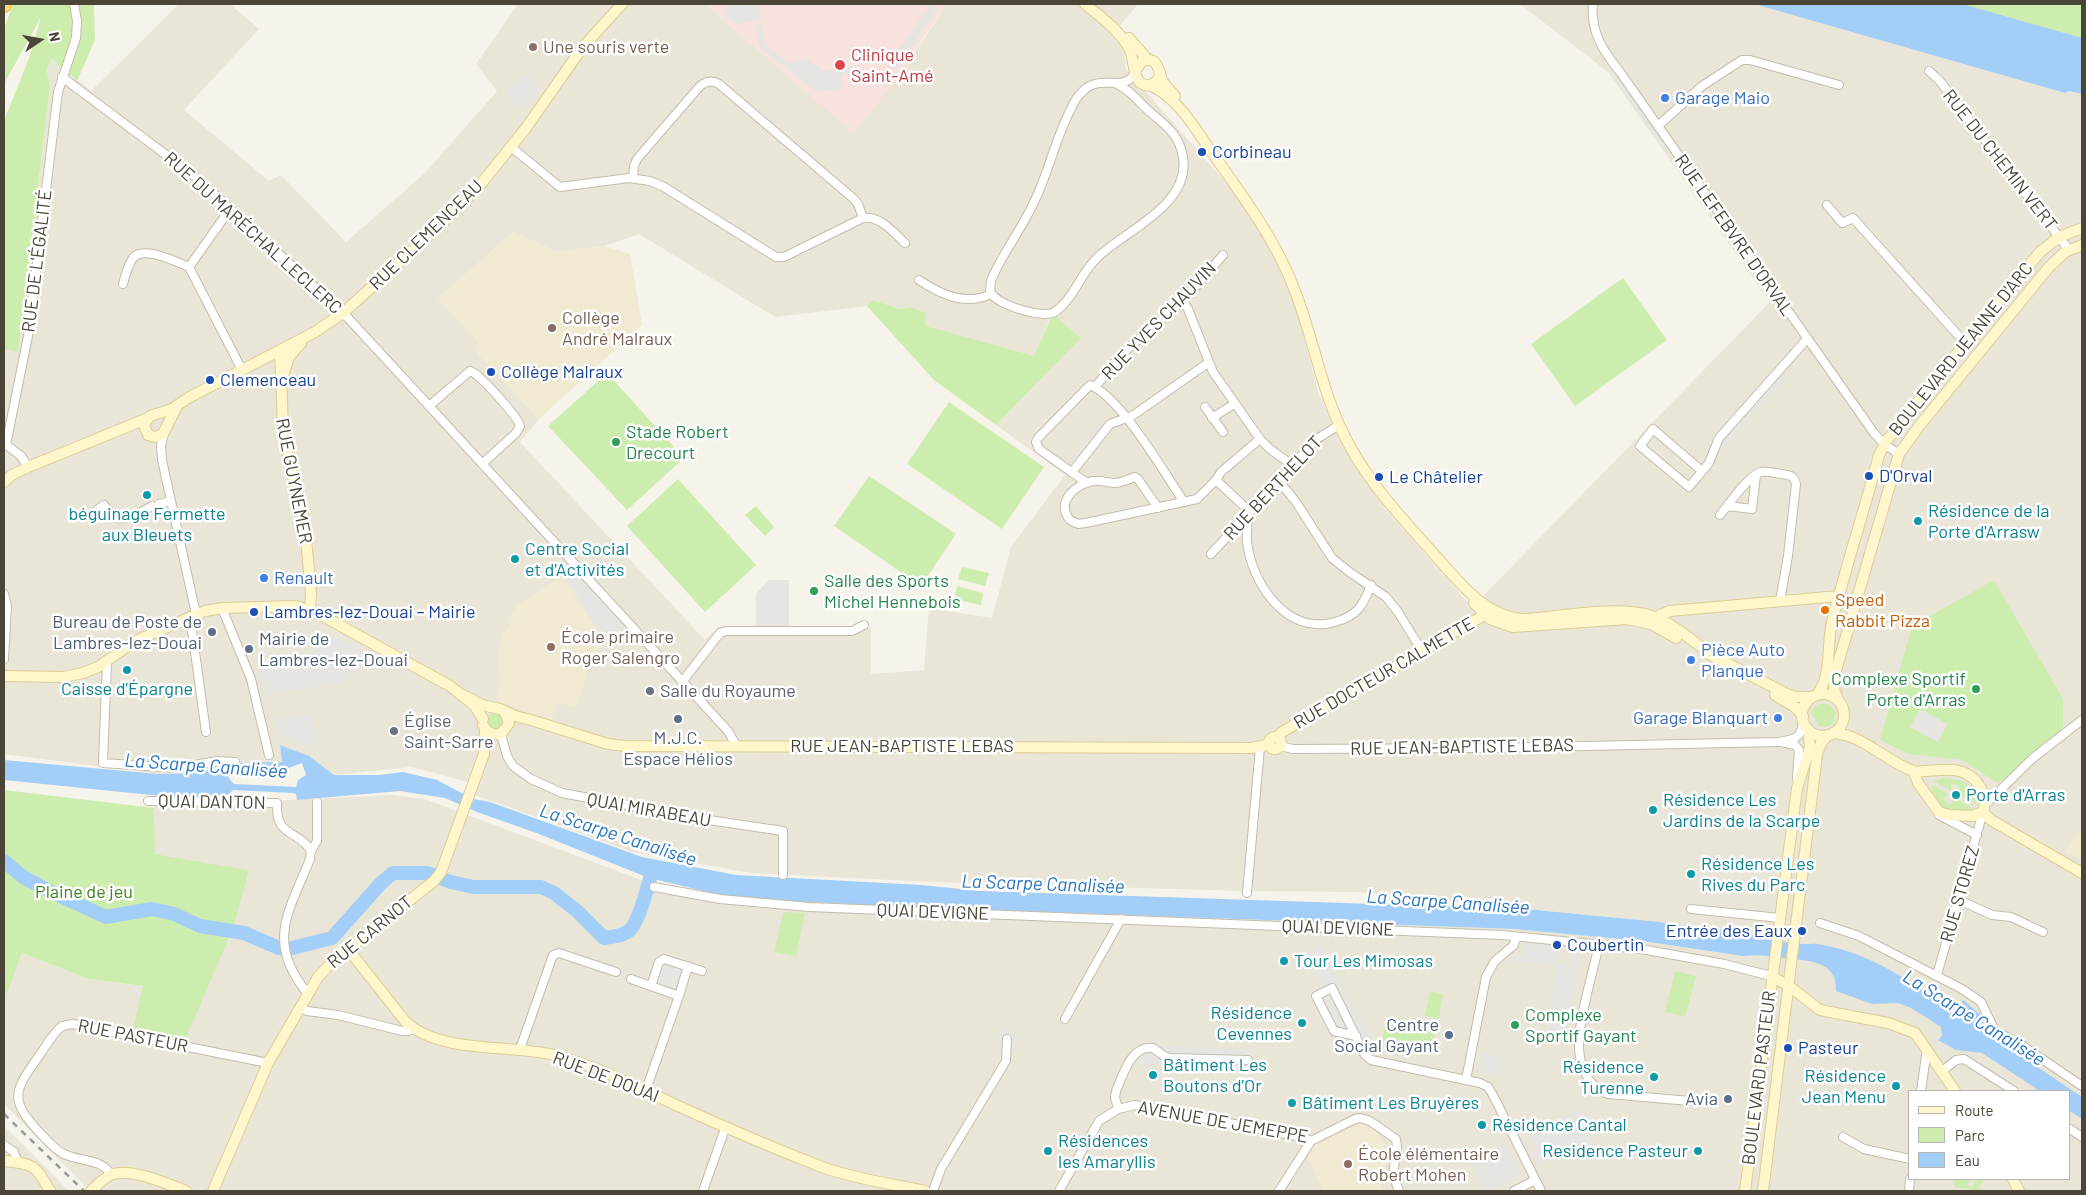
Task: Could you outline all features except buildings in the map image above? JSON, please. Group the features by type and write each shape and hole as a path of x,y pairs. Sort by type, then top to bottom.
{"street":[{"name":"RUE DE L'ÉGALITÉ","path":"5,444 28,336 58,92 76,38 77,21 74,4"},
{"name":"RUE CLEMENCEAU","path":"157,415 310,335 343,313 447,219 480,185 511,147 578,53 622,4"},
{"path":"1086,4 1125,41 1132,54 1139,82 1148,85 1172,100 1190,121"},
{"path":"1096,4 1122,28 1148,60 1157,64 1164,82 1260,221 1281,259 1299,302 1324,388 1339,425 1349,446 1372,482 1458,581 1487,611 1518,618 1618,611 1645,614 1713,656 1789,696 1828,695 1838,700 1851,729 1867,744"},
{"name":"RUE LEFEBVRE D'ORVAL","path":"1593,4 1595,29 1602,48 1874,433 1884,444 1899,454"},
{"path":"1115,83 1129,91 1153,116 1170,128 1182,152 1183,174 1168,201 1151,217 1097,257 1083,274 1070,297 1053,313 1031,312 1000,302 991,294 989,285 992,276 1034,204 1057,138 1077,98 1082,91 1093,83 1129,82 1140,62 1148,60"},
{"path":"1658,126 1702,86 1742,60 1750,60 1839,85"},
{"name":"RUE DU CHEMIN VERT","path":"1929,71 1939,80 2070,250"},
{"path":"1141,102 1139,91 1158,80 1160,72"},
{"name":"RUE DU MARÉCHAL LECLERC","path":"62,77 188,171 343,313 728,731 736,745"},
{"path":"633,178 637,159 700,86 704,83 714,82 719,84 854,199 863,218"},
{"path":"511,147 560,187 633,178 646,179 664,187 770,255 778,258 863,218 870,218 881,222 905,243"},
{"path":"1827,205 1842,223 1853,218 1965,343"},
{"path":"188,267 230,209"},
{"name":"BOULEVARD JEANNE D'ARC","path":"1815,696 1826,677 1830,632 1879,455 1884,444 1894,429 2040,252 2059,237 2082,228"},
{"name":"BOULEVARD JEANNE D'ARC","path":"1838,700 1834,688 1835,674 1899,454 1920,425 2049,267 2070,250 2082,245"},
{"path":"122,284 133,258 140,253 148,252 188,267 242,370"},
{"name":"RUE YVES CHAUVIN","path":"1095,387 1126,350 1183,301 1223,254"},
{"path":"919,280 938,292 960,298 977,300 991,294"},
{"path":"1183,301 1188,309 1208,363 1234,404 1260,439 1292,465"},
{"name":"RUE GUYNEMER","path":"282,377 287,362 295,349 310,335"},
{"path":"1702,471 1653,430 1640,446 1689,487 1702,471 1710,460 1719,438 1807,340"},
{"path":"281,350 286,354 287,362"},
{"name":"RUE GUYNEMER","path":"281,350 281,412 284,434 306,531 311,592 310,610"},
{"path":"264,359 274,362 282,377"},
{"path":"1072,472 1110,424 1128,418 1208,363"},
{"path":"430,406 470,371 476,373 518,419 520,426 516,433 482,464"},
{"path":"1087,483 1039,449 1036,440 1090,385 1095,387 1128,418 1184,502"},
{"path":"1212,418 1234,404"},
{"path":"177,406 165,430 161,446 162,460 193,615 206,732"},
{"path":"1205,408 1222,432"},
{"path":"4,482 15,473 28,467 114,433 151,416 157,415 164,420 165,430"},
{"path":"146,419 144,426 162,460"},
{"name":"RUE BERTHELOT","path":"1211,554 1317,438 1339,425"},
{"path":"114,433 131,430 158,437 165,430"},
{"path":"1158,508 1135,477 1116,483 1098,481 1087,483 1074,490 1065,502 1066,515 1075,523 1086,523 1158,508 1196,499 1216,480 1221,472 1260,439"},
{"path":"5,444 21,456 28,467"},
{"path":"1720,515 1756,474 1766,472 1789,475 1795,481 1788,556 1780,602"},
{"path":"1727,506 1752,509 1756,474"},
{"path":"1216,480 1249,511 1247,543 1253,569 1269,597 1294,618 1319,625 1347,619 1362,606 1371,586"},
{"path":"1278,480 1296,502 1332,558 1382,593 1396,608 1422,651"},
{"path":"97,510 104,505 115,518 120,519 155,505 171,501"},
{"path":"4,594 8,603 4,659"},
{"path":"1657,622 1663,613 1670,611 1839,596"},
{"path":"4,676 73,676 94,669 136,641 193,615 222,608 290,606 310,610 420,669 463,695 505,712 508,718 503,732 492,734 484,724 477,709 463,695"},
{"path":"222,608 251,679 269,755"},
{"name":"RUE DOCTEUR CALMETTE","path":"1272,743 1282,732 1487,611"},
{"path":"682,682 720,633 726,631 852,631 864,625"},
{"path":"107,661 103,763 178,768 218,761 235,762"},
{"path":"1762,683 1774,695 1795,707 1817,735 1850,736 1914,772 1952,769 1966,773 1976,780 1983,791 1984,809 1991,820 2082,874"},
{"path":"1778,742 1793,740 1798,737 1802,732 1805,722 1805,705 1815,696"},
{"path":"484,724 486,713 493,708"},
{"path":"1830,734 1843,722 1843,710"},
{"name":"RUE JEAN-BAPTISTE LEBAS","path":"505,712 616,746 736,745 1008,748 1272,743 1293,749 1778,742"},
{"path":"1935,809 1945,815 1973,816 1984,809 2033,758 2082,720"},
{"name":"RUE JEAN-BAPTISTE LEBAS","path":"503,732 521,722 537,721"},
{"name":"BOULEVARD PASTEUR","path":"1745,1191 1797,788 1810,747 1805,722"},
{"name":"RUE CARNOT","path":"484,724 484,754"},
{"name":"RUE CARNOT","path":"213,1191 268,1063 321,973 348,949 434,881 444,866 484,754 491,743 503,732"},
{"name":"QUAI MIRABEAU","path":"503,732 507,756 513,766 531,779 562,794 690,817 783,831 783,875"},
{"name":"BOULEVARD PASTEUR","path":"1764,1191 1817,755 1822,742 1830,734"},
{"path":"1778,742 1795,744 1800,750 1797,788"},
{"path":"1247,893 1272,743"},
{"path":"1914,772 1918,783 1935,809 1943,817 1977,835"},
{"name":"QUAI DANTON","path":"148,801 277,803 277,814 281,826 311,851"},
{"path":"308,994 296,978 286,953 284,940 285,924 310,859 311,851 317,841 317,802"},
{"name":"RUE STOREZ","path":"1938,976 1984,809"},
{"name":"QUAI DEVIGNE","path":"654,886 723,900 809,907 1516,937 1655,951 1733,966 1772,976 1789,986 1820,1010 1900,1026 1915,1033 1954,1090"},
{"path":"1959,900 1992,915 2011,916 2044,932"},
{"path":"1691,909 1780,918"},
{"path":"1065,1019 1121,919"},
{"path":"1820,922 1859,936 1962,988 1981,1002 1992,1027 1998,1033 2017,1042 2082,1086"},
{"path":"1466,1080 1486,977 1495,962 1514,945 1516,937"},
{"path":"1599,944 1579,1036 1579,1051 1589,1080 1599,1090 1609,1094 1690,1101"},
{"name":"RUE DE DOUAI","path":"348,949 402,1017 414,1028 434,1038 445,1041 520,1049 570,1060 646,1090 831,1170 925,1191"},
{"path":"520,1049 553,955 559,953 616,972"},
{"path":"651,986 661,960 668,959 702,971"},
{"path":"646,1090 688,966"},
{"path":"631,979 678,996"},
{"path":"1356,1036 1334,1031 1316,996 1332,988 1368,1058 1374,1062 1466,1080 1484,1085 1491,1091 1541,1191"},
{"path":"300,1007 310,1012 338,1016 402,1031 409,1031 414,1028"},
{"name":"RUE PASTEUR","path":"111,1175 107,1168 101,1164 68,1156 56,1150 21,1110 18,1095 22,1079 62,1026 73,1024 268,1063"},
{"path":"933,1191 938,1174 1006,1061 1008,1039"},
{"path":"1118,1109 1115,1097 1116,1091 1132,1057 1146,1048 1153,1048 1167,1057 1248,1060"},
{"path":"1921,1090 1927,1049"},
{"path":"1941,1072 1956,1060 1964,1059 2012,1090"},
{"name":"AVENUE DE JEMEPPE","path":"1059,1191 1096,1125 1103,1117 1118,1109 1130,1106 1143,1106 1302,1137 1311,1142 1355,1119 1361,1118 1370,1121 1396,1139 1397,1146 1393,1176 1399,1191"},
{"path":"703,1191 726,1126"},
{"path":"2071,1130 2082,1137"},
{"path":"1843,1137 1864,1149 1908,1159"},
{"path":"1279,1191 1311,1142"},
{"path":"4,1145 14,1152 18,1163"},
{"path":"4,1161 34,1168 43,1177 49,1191"},
{"path":"91,1191 111,1175 130,1173 186,1191"},
{"path":"1514,1191 1535,1180"}],"shaded area":[{"path":"179,4 230,4 259,29 184,110 269,181 281,175 346,242 425,173 497,91 476,64 518,4 705,4 853,132 924,39 946,4 1138,4 1113,34 1120,41 1124,51 1126,69 1233,191 1265,241 1286,283 1300,322 1319,394 1342,445 1386,510 1480,616 1485,594 1770,302 1608,72 1520,4 1754,4 2065,93 2069,91 2082,94 2082,1191 90,1191 4,1104 4,995 8,991 22,953 88,979 143,986 249,870 154,854 154,808 157,797 266,801 394,795 425,799 644,881 752,899 906,907 1514,929 1642,941 1743,956 1754,954 1804,960 1803,944 1768,939 1740,931 1732,932 1660,922 1359,892 1243,891 932,882 751,873 632,852 475,795 476,784 411,767 334,775 309,756 280,745 282,762 216,766 202,773 158,774 4,754 4,349 18,351 50,87 47,70 50,57 91,91","holes":["513,232 557,252 604,246 639,234 775,317 867,306 873,300 900,309 911,307 926,326 1034,357 1049,320 1080,338 996,425 1065,475 1011,547 992,618 929,608 924,670 871,674 871,627 718,627 705,640 520,442 539,419 474,349 480,343 438,299"]},
{"name":"Clinique Saint-Amé","path":"705,4 946,4 887,92 853,133"},
{"path":"730,4 758,4 762,20 734,24 732,19 726,20 724,8 731,7"},
{"path":"931,4 938,8 895,70 888,65"},
{"path":"762,24 766,45 789,63 806,58 824,71 860,66 862,72 841,75 843,88 818,92 760,48 756,25"},
{"path":"1608,71 1616,72 1668,146 1661,146"},
{"path":"527,73 541,91 520,109 505,92"},
{"name":"Collège André Malraux","path":"513,232 557,252 604,246 630,254 642,325 539,419 474,349 479,343 438,299"},
{"path":"1782,371 1788,376 1724,447 1719,442"},
{"path":"1108,423 1076,463 1069,463 1099,424"},
{"path":"567,572 575,572 623,625 606,643 563,575"},
{"name":"École primaire Roger Salengro","path":"563,575 606,643 593,656 576,708 558,703 551,722 497,700 499,650 503,632 511,626 507,622 516,606"},
{"path":"768,580 789,580 789,629 756,628 756,594"},
{"path":"330,634 370,655 345,682 265,695 256,669 291,659 293,664 313,661 312,644 325,641"},
{"path":"1920,709 1947,724 1938,742 1910,727"},
{"path":"313,714 317,743 303,745 288,737 278,736 275,719"},
{"path":"2082,825 2082,861 2065,851"},
{"path":"1524,942 1561,945 1555,965 1510,961 1511,955 1523,956"},
{"path":"1321,946 1371,1038 1357,1045 1330,1037 1309,995 1321,989 1306,954"},
{"path":"1572,953 1578,954 1565,1038 1546,1035 1557,963 1570,965"},
{"path":"663,961 684,969 677,990 655,983"},
{"path":"1006,1028 1022,1036 1016,1050 998,1054 995,1038"},
{"path":"1142,1045 1252,1050 1251,1071 1139,1064"},
{"path":"1481,1053 1501,1057 1500,1062 1503,1062 1502,1070 1498,1070 1497,1075 1478,1072"},
{"path":"1573,1112 1596,1116 1591,1151 1578,1148 1538,1165 1531,1154 1537,1152 1528,1135"},
{"name":"École élémentaire Robert Mohen","path":"1361,1124 1378,1133 1389,1156 1381,1183 1385,1191 1323,1191 1307,1157 1315,1144"},
{"path":"4,1126 69,1191 4,1191"},
{"path":"1505,1144 1521,1175 1486,1191 1471,1161"}],"green space":[{"path":"13,4 94,4 95,40 77,81 51,58 47,70 50,87 18,352 4,349 4,121 29,58 41,17 4,84 4,29"},
{"path":"1804,4 2082,4 2082,85"},
{"path":"1623,278 1667,340 1575,406 1531,344"},
{"path":"873,300 900,309 911,307 925,313 926,326 1034,356 1050,320 1056,317 1081,338 996,425 934,380 867,306"},
{"name":"Stade Robert Drecourt","path":"607,373 684,458 627,510 548,426"},
{"path":"949,402 1044,467 1002,529 907,464"},
{"path":"869,476 956,534 921,586 834,526"},
{"path":"678,479 756,565 705,612 627,526"},
{"path":"756,506 774,527 765,536 745,515"},
{"path":"962,567 989,573 985,586 958,579"},
{"name":"Complexe Sportif Porte d'Arras","path":"1994,580 2063,699 2063,729 2002,781 1996,782 1962,760 1908,754 1880,740 1912,626"},
{"path":"957,586 983,593 981,605 954,599"},
{"path":"1822,703 1830,705 1836,713 1833,723 1820,727 1811,713 1815,706"},
{"path":"496,713 504,721 496,729 488,721"},
{"path":"1943,778 1964,781 1975,797 1977,805 1957,794 1960,788 1957,784 1951,785 1951,791 1933,781"},
{"path":"1932,785 1949,795 1944,798 1946,803 1951,804 1955,798 1974,809 1964,812 1945,810 1932,792"},
{"name":"Plaine de jeu","path":"4,790 154,808 155,854 249,870 234,926 184,1043 132,1032 143,986 88,979 22,953 8,991 4,995"},
{"path":"783,912 805,913 796,956 774,952"},
{"path":"1675,971 1696,976 1685,1017 1665,1012"},
{"path":"1430,991 1443,994 1439,1018 1425,1016"},
{"path":"1387,1016 1436,1025 1432,1050 1382,1041"},
{"path":"1953,1180 1970,1180 1967,1184 1971,1187 1975,1180 1984,1180 1978,1189 1984,1186 1979,1191 1957,1188 1953,1184"}],"water":[{"path":"1754,4 1962,4 2082,38 2082,94 2069,91 2065,93"},
{"name":"La Scarpe Canalisée","path":"280,745 309,756 334,775 379,775 403,772 437,780 473,799 490,802 642,857 736,875 921,885 981,891 1526,909 1660,922 1742,933 1792,943 1821,944 1858,955 1890,970 1950,1009 1960,1007 1963,1000 1981,1015 1988,1033 2082,1097 2082,1119 2071,1112 2071,1090 2038,1090 1982,1053 1956,1050 1938,1040 1942,1036 1941,1027 1911,1008 1898,1003 1872,1004 1836,991 1832,973 1827,968 1820,964 1803,960 1754,955 1743,956 1642,941 1514,929 906,907 752,899 725,896 649,878 445,798 400,791 297,800 296,794 293,793 233,790 228,795 187,797 4,780 4,760 158,774 202,773 215,768 217,763 229,764 229,768 235,770 238,763 282,762","holes":["302,763 306,775 298,780 296,787 234,784 228,777 232,775 270,775"]}],"waterway":[{"name":"La Scarpe Canalisée","path":"4,861 23,877 106,917 152,909 174,914 200,926 244,933 279,948 292,948 332,938 381,883 393,873 427,873 451,882 473,887 541,887 554,893 577,911 604,938 618,936 630,930 634,925 644,900 653,867"}],"railway":[{"path":"4,1114 84,1191"}],"place":[{"name":"Une souris verte","path":"533,47"},
{"name":"Clinique Saint-Amé","path":"840,65"},
{"name":"Garage Maio","path":"1665,98"},
{"name":"Corbineau","path":"1202,152"},
{"name":"Collège André Malraux","path":"552,328"},
{"name":"Collège Malraux","path":"491,372"},
{"name":"Clemenceau","path":"210,380"},
{"name":"Stade Robert Drecourt","path":"616,442"},
{"name":"D'Orval","path":"1869,476"},
{"name":"Le Châtelier","path":"1379,477"},
{"name":"béguinage Fermette aux Bleuets","path":"147,495"},
{"name":"Résidence de la Porte d'Arrasw","path":"1918,521"},
{"name":"Centre Social et d'Activités","path":"515,559"},
{"name":"Renault","path":"264,578"},
{"name":"Salle des Sports Michel Hennebois","path":"814,591"},
{"name":"Speed Rabbit Pizza","path":"1825,610"},
{"name":"Lambres-lez-Douai – Mairie","path":"254,612"},
{"name":"Bureau de Poste de Lambres-lez-Douai","path":"212,632"},
{"name":"École primaire Roger Salengro","path":"551,647"},
{"name":"Mairie de Lambres-lez-Douai","path":"249,649"},
{"name":"Pièce Auto Planque","path":"1691,660"},
{"name":"Caisse d'Épargne","path":"127,670"},
{"name":"Complexe Sportif Porte d'Arras","path":"1976,689"},
{"name":"Salle du Royaume","path":"650,691"},
{"name":"Garage Blanquart","path":"1778,718"},
{"name":"M.J.C. Espace Hélios","path":"678,719"},
{"name":"Église Saint-Sarre","path":"394,731"},
{"name":"Porte d'Arras","path":"1956,795"},
{"name":"Résidence Les Jardins de la Scarpe","path":"1653,810"},
{"name":"Résidence Les Rives du Parc","path":"1691,874"},
{"name":"Entrée des Eaux","path":"1802,931"},
{"name":"Coubertin","path":"1557,945"},
{"name":"Tour Les Mimosas","path":"1284,961"},
{"name":"Résidence Cevennes","path":"1302,1023"},
{"name":"Complexe Sportif Gayant","path":"1515,1025"},
{"name":"Centre Social Gayant","path":"1449,1035"},
{"name":"Pasteur","path":"1788,1048"},
{"name":"Bâtiment Les Boutons d'Or","path":"1153,1075"},
{"name":"Résidence Turenne","path":"1654,1077"},
{"name":"Résidence Jean Menu","path":"1896,1086"},
{"name":"Avia","path":"1728,1099"},
{"name":"Bâtiment Les Bruyères","path":"1292,1103"},
{"name":"Résidence Cantal","path":"1482,1125"},
{"name":"Résidences les Amaryllis","path":"1048,1151"},
{"name":"Residence Pasteur","path":"1698,1151"},
{"name":"École élémentaire Robert Mohen","path":"1348,1164"}]}
